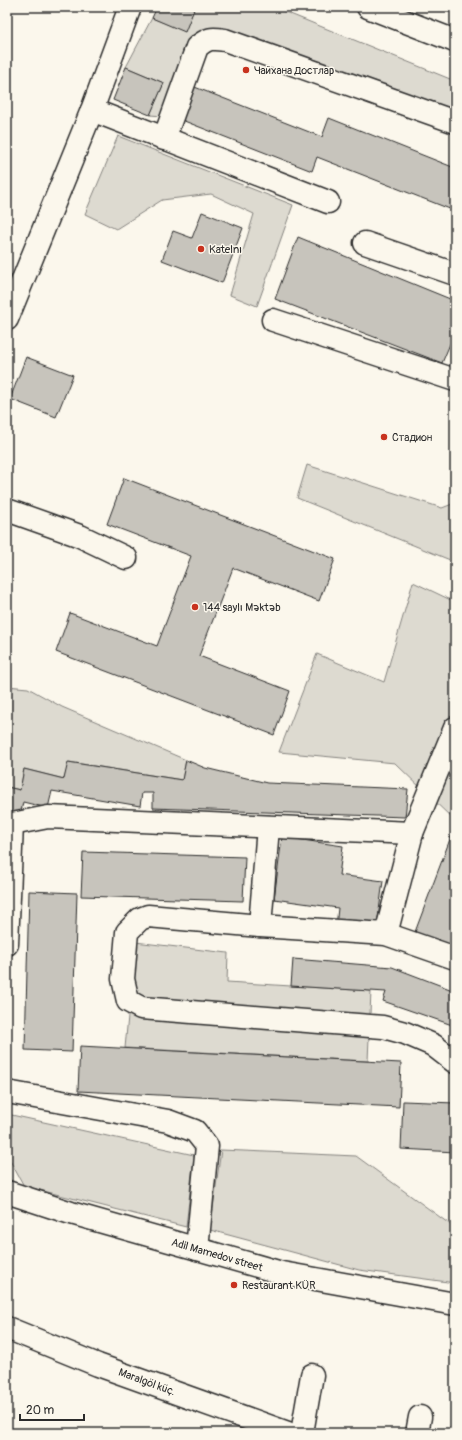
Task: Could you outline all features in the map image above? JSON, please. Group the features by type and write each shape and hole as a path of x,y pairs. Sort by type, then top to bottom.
{"street":[{"path":"7,319 92,110 130,7"},
{"path":"368,7 455,41"},
{"path":"164,139 197,47 211,38 225,40 455,122"},
{"path":"92,110 328,202"},
{"path":"365,243 455,274"},
{"path":"273,320 455,380"},
{"path":"7,510 80,536 126,558"},
{"path":"386,934 412,833 455,728"},
{"path":"7,944 10,824 48,817 412,833"},
{"path":"260,926 268,827"},
{"path":"455,958 386,934 260,926 148,916 140,919 128,932 123,979 128,1001 141,1008 383,1027 405,1033 433,1045 455,1062"},
{"path":"7,1092 168,1121 195,1131 207,1146 198,1249"},
{"name":"Adil Mamedov street","path":"7,1192 71,1213 282,1273 455,1304"},
{"name":"Maralgöl küç.","path":"7,1328 98,1364 288,1433"},
{"path":"302,1433 312,1375"}],"shaded area":[{"path":"195,7 273,7 455,81 455,127 452,133 214,44 187,84 174,117 150,115 164,83 126,67 152,18 185,31"},
{"path":"118,136 293,205 257,306 230,295 254,214 211,194 162,200 116,229 85,214"},
{"path":"307,465 442,508 455,503 455,562 297,498"},
{"path":"413,582 455,602 455,821 395,763 279,752 317,654 384,682"},
{"path":"7,686 28,688 62,707 186,760 182,780 69,762 64,779 24,769 20,790 7,787"},
{"path":"135,942 228,953 227,982 371,991 368,1061 125,1048"},
{"path":"7,1114 194,1155 186,1227 24,1186 7,1155"},
{"path":"221,1150 356,1156 455,1228 455,1283 359,1270 210,1230"}],"building":[{"path":"157,7 195,7 185,32 152,18"},
{"path":"126,67 164,83 150,115 113,100"},
{"path":"187,84 322,137 329,118 455,168 455,211 317,157 312,171 174,117"},
{"name":"Katelnı","path":"202,212 243,228 222,283 162,260 173,231 192,238"},
{"path":"298,237 455,301 455,332 442,363 275,299"},
{"path":"455,343 455,359 450,357"},
{"path":"26,357 73,375 56,417 10,399"},
{"name":"144 saylı Məktəb","path":"124,478 335,559 319,601 233,568 199,656 290,691 274,735 56,652 70,613 157,646 191,556 107,524"},
{"path":"186,760 205,768 267,783 408,789 405,817 153,808 153,793 142,793 140,806 52,791 48,808 23,802 20,816 7,813 7,787 20,790 24,769 64,779 68,762 182,780"},
{"path":"455,826 455,948 415,932"},
{"path":"282,837 343,846 339,875 383,881 376,933 336,927 338,908 274,899"},
{"path":"83,852 245,857 243,901 81,896"},
{"path":"29,891 77,893 72,1052 25,1050"},
{"path":"293,959 392,967 455,991 455,1026 383,1001 386,992 291,986"},
{"path":"80,1046 401,1063 399,1107 78,1091"},
{"path":"403,1101 455,1103 455,1152 401,1149"}],"place":[{"name":"Чайхана Достлар","path":"246,70"},
{"name":"Katelnı","path":"201,249"},
{"name":"Стадион","path":"384,437"},
{"name":"144 saylı Məktəb","path":"195,607"},
{"name":"Restaurant KÜR","path":"234,1285"}]}
